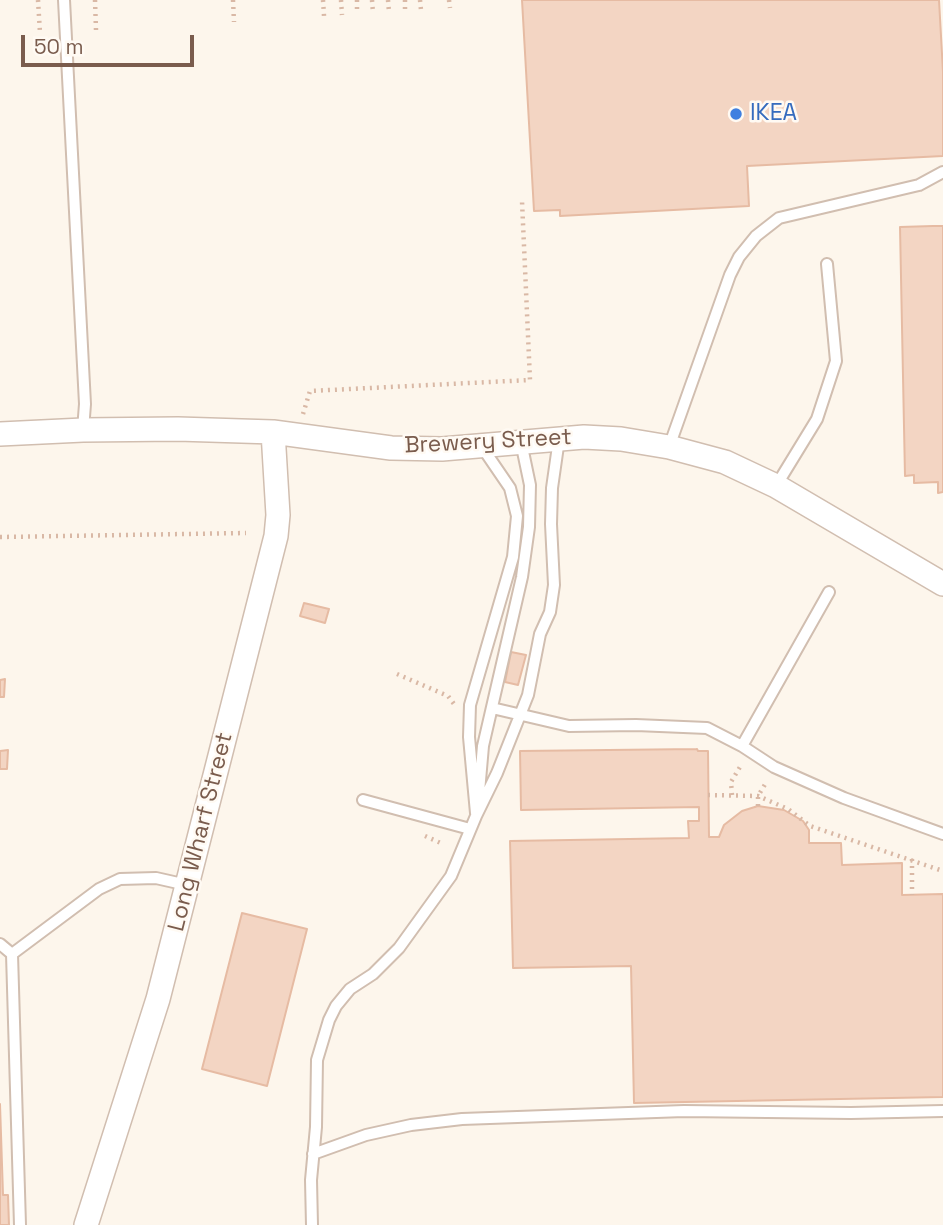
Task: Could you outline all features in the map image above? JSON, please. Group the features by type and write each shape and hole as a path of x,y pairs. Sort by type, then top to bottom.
{"street":[{"name":"Brewery Street","path":"0,434 178,429 273,432 391,448 482,447 584,437 621,439 669,447 725,462 776,486 943,584"},
{"name":"Long Wharf Street","path":"86,1225 158,999 276,536 278,503 273,432"}],"lane":[{"path":"64,0 85,404 83,430"},
{"path":"669,447 730,275 739,257 755,236 779,218 919,186 943,172"},
{"path":"776,486 817,419 836,361 827,264"},
{"path":"312,1225 311,1180 317,1060 329,1020 350,989 373,974 399,948 451,876 528,695 540,634 550,612 554,585 551,512 559,439"},
{"path":"476,816 483,746 522,577 529,527 530,485 521,442"},
{"path":"476,816 469,737 470,705 513,557 517,516 510,488 482,447"},
{"path":"742,746 829,592"},
{"path":"492,708 569,726 707,728 774,767 844,798 943,834"},
{"path":"363,800 470,829"},
{"path":"12,954 99,889 120,879 156,878 187,885"},
{"path":"0,944 12,954 20,1225"},
{"path":"313,1154 366,1135 411,1125 462,1119 684,1111 943,1111"}],"path":[{"path":"38,0 40,33"},
{"path":"95,0 96,30"},
{"path":"233,0 234,22"},
{"path":"323,0 324,16"},
{"path":"341,0 342,15"},
{"path":"357,0 357,14"},
{"path":"372,0 373,13"},
{"path":"388,0 389,12"},
{"path":"405,0 405,11"},
{"path":"420,0 421,10"},
{"path":"449,0 450,8"},
{"path":"303,414 310,391 530,380 523,201"},
{"path":"0,537 246,533"},
{"path":"397,674 448,695 461,713"},
{"path":"732,795 731,782 739,766 749,771"},
{"path":"758,776 775,786"},
{"path":"758,806 758,796 767,781"},
{"path":"708,796 758,796 788,809 810,826 943,871"},
{"path":"912,859 912,895"}],"building":[{"name":"IKEA","path":"522,0 939,0 943,72 943,156 747,166 749,206 560,216 560,210 534,211"},
{"path":"943,226 943,492 938,493 938,482 914,483 914,475 905,476 900,227"},
{"path":"304,603 329,609 325,623 300,616"},
{"path":"511,652 526,655 518,685 505,682"},
{"path":"5,679 4,697 0,697 0,680"},
{"path":"8,750 7,769 0,769 0,751"},
{"path":"520,751 708,751 709,837 719,837 724,825 742,811 758,806 784,810 803,821 809,830 809,843 841,843 842,865 902,863 902,895 943,894 943,1097 634,1103 631,966 513,968 510,841 689,838 688,821 699,821 699,807 521,810"},
{"path":"242,913 307,929 267,1086 202,1069"},
{"path":"0,1104 3,1195 8,1195 9,1225 0,1225"}],"place":[{"name":"IKEA","path":"736,114"}]}
